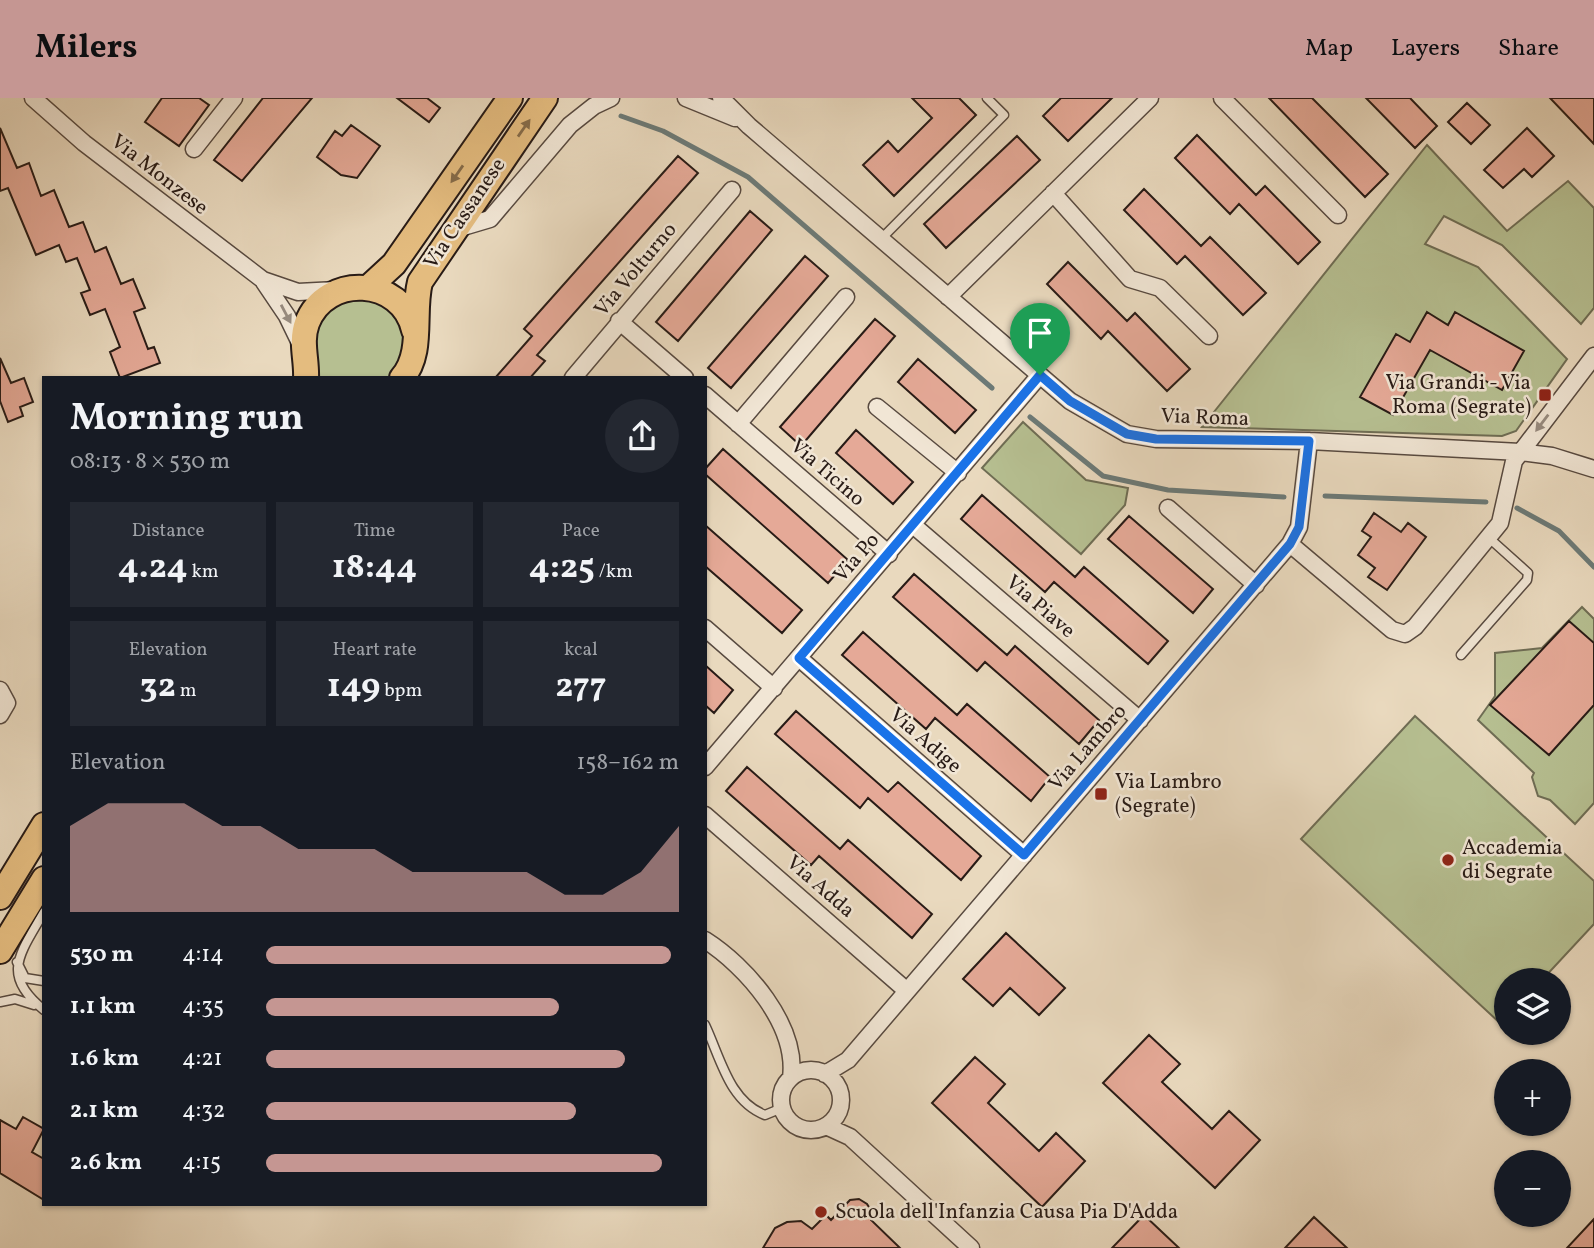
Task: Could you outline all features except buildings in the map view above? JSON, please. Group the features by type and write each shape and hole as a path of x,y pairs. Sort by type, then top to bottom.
{"main road":[{"name":"Via Cassanese","path":"369,287 394,264 510,98"},
{"name":"Via Cassanese","path":"403,376 413,359 415,301 420,282 545,98"},
{"path":"306,376 304,333 311,314 324,299 342,289 369,287 396,300 409,316 415,335"},
{"path":"0,897 42,828"},
{"path":"8,955 42,884"}],"street":[{"name":"Via Monzese","path":"33,98 84,143 262,280"},
{"path":"194,149 234,98"},
{"path":"453,230 490,219 569,125 594,106 611,98"},
{"name":"Via Roma","path":"686,98 749,126"},
{"name":"Via Roma","path":"721,98 749,126 1070,401 1127,434 1156,439 1309,441 1521,452 1552,456 1594,469"},
{"path":"948,297 1150,98"},
{"path":"1222,98 1338,215"},
{"name":"Via Volturno","path":"575,376 732,190"},
{"path":"1053,193 1130,279 1160,288 1209,336"},
{"path":"262,280 298,292 342,289"},
{"path":"262,280 287,316 304,351"},
{"path":"738,424 846,297"},
{"path":"619,321 683,376"},
{"path":"1290,544 1392,629 1405,634 1415,627 1500,523 1514,461 1594,356"},
{"name":"Via Po","path":"707,765 1040,375"},
{"name":"Via Ticino","path":"707,397 889,554"},
{"path":"877,407 958,473"},
{"name":"Via Lambro","path":"838,1088 848,1060 1290,544 1299,527 1309,441"},
{"path":"1168,508 1256,585"},
{"name":"Via Piave","path":"912,525 1140,720"},
{"path":"707,630 774,688"},
{"name":"Via Adige","path":"799,658 1024,855"},
{"path":"0,690 7,703 0,715"},
{"name":"Via Adda","path":"707,818 907,991"},
{"path":"707,942 745,972 762,991 791,1054 791,1078 781,1095 782,1108 789,1121 798,1127 812,1130 831,1120 841,1096 838,1088 819,1072 791,1054"},
{"name":"Via Lambro","path":"819,1072 848,1060"},
{"path":"791,1078 819,1072"},
{"path":"831,1120 971,1248"}],"lane":[{"path":"882,238 1004,115 987,98"},
{"path":"1461,654 1527,580 1528,573 1524,566 1489,538"},
{"path":"8,955 42,914"},
{"path":"8,955 25,978 42,981"},
{"path":"8,955 17,984 42,1008"},
{"path":"0,1002 20,1000 42,1009"},
{"path":"707,1030 736,1096 747,1108 765,1115 782,1108"}],"green space":[{"path":"1427,145 1507,231 1568,181 1594,208 1594,308 1581,324 1502,245 1444,216 1425,244 1478,267 1567,359 1516,431 1502,436 1202,427"},
{"path":"372,299 383,306 399,324 404,334 404,356 392,376 315,376 315,336 322,316 339,302"},
{"path":"1023,422 1086,480 1128,488 1125,505 1081,554 982,468"},
{"path":"1582,607 1594,619 1594,803 1575,824 1550,800 1538,796 1532,777 1534,773 1478,720 1495,696 1495,653 1542,648"},
{"name":"Accademia di Segrate","path":"1415,716 1594,881 1594,924 1553,968 1494,968 1494,1018 1301,839"}],"waterway":[{"path":"621,116 663,131 748,177 992,388"},
{"path":"1030,417 1103,476 1168,490 1284,497"},
{"path":"1325,496 1486,502"},
{"path":"1517,508 1559,531 1594,567"}],"place":[{"name":"Via Grandi - Via Roma (Segrate)","path":"1545,395"},
{"name":"Via Lambro (Segrate)","path":"1101,794"},
{"name":"Accademia di Segrate","path":"1448,860"},
{"name":"Scuola dell'Infanzia Causa Pia D'Adda","path":"821,1212"}],"route":[{"path":"1040,375 1070,401 1100,421 1127,434 1156,439 1309,441 1299,527 1290,544 1024,855 799,658 1040,375"}]}
